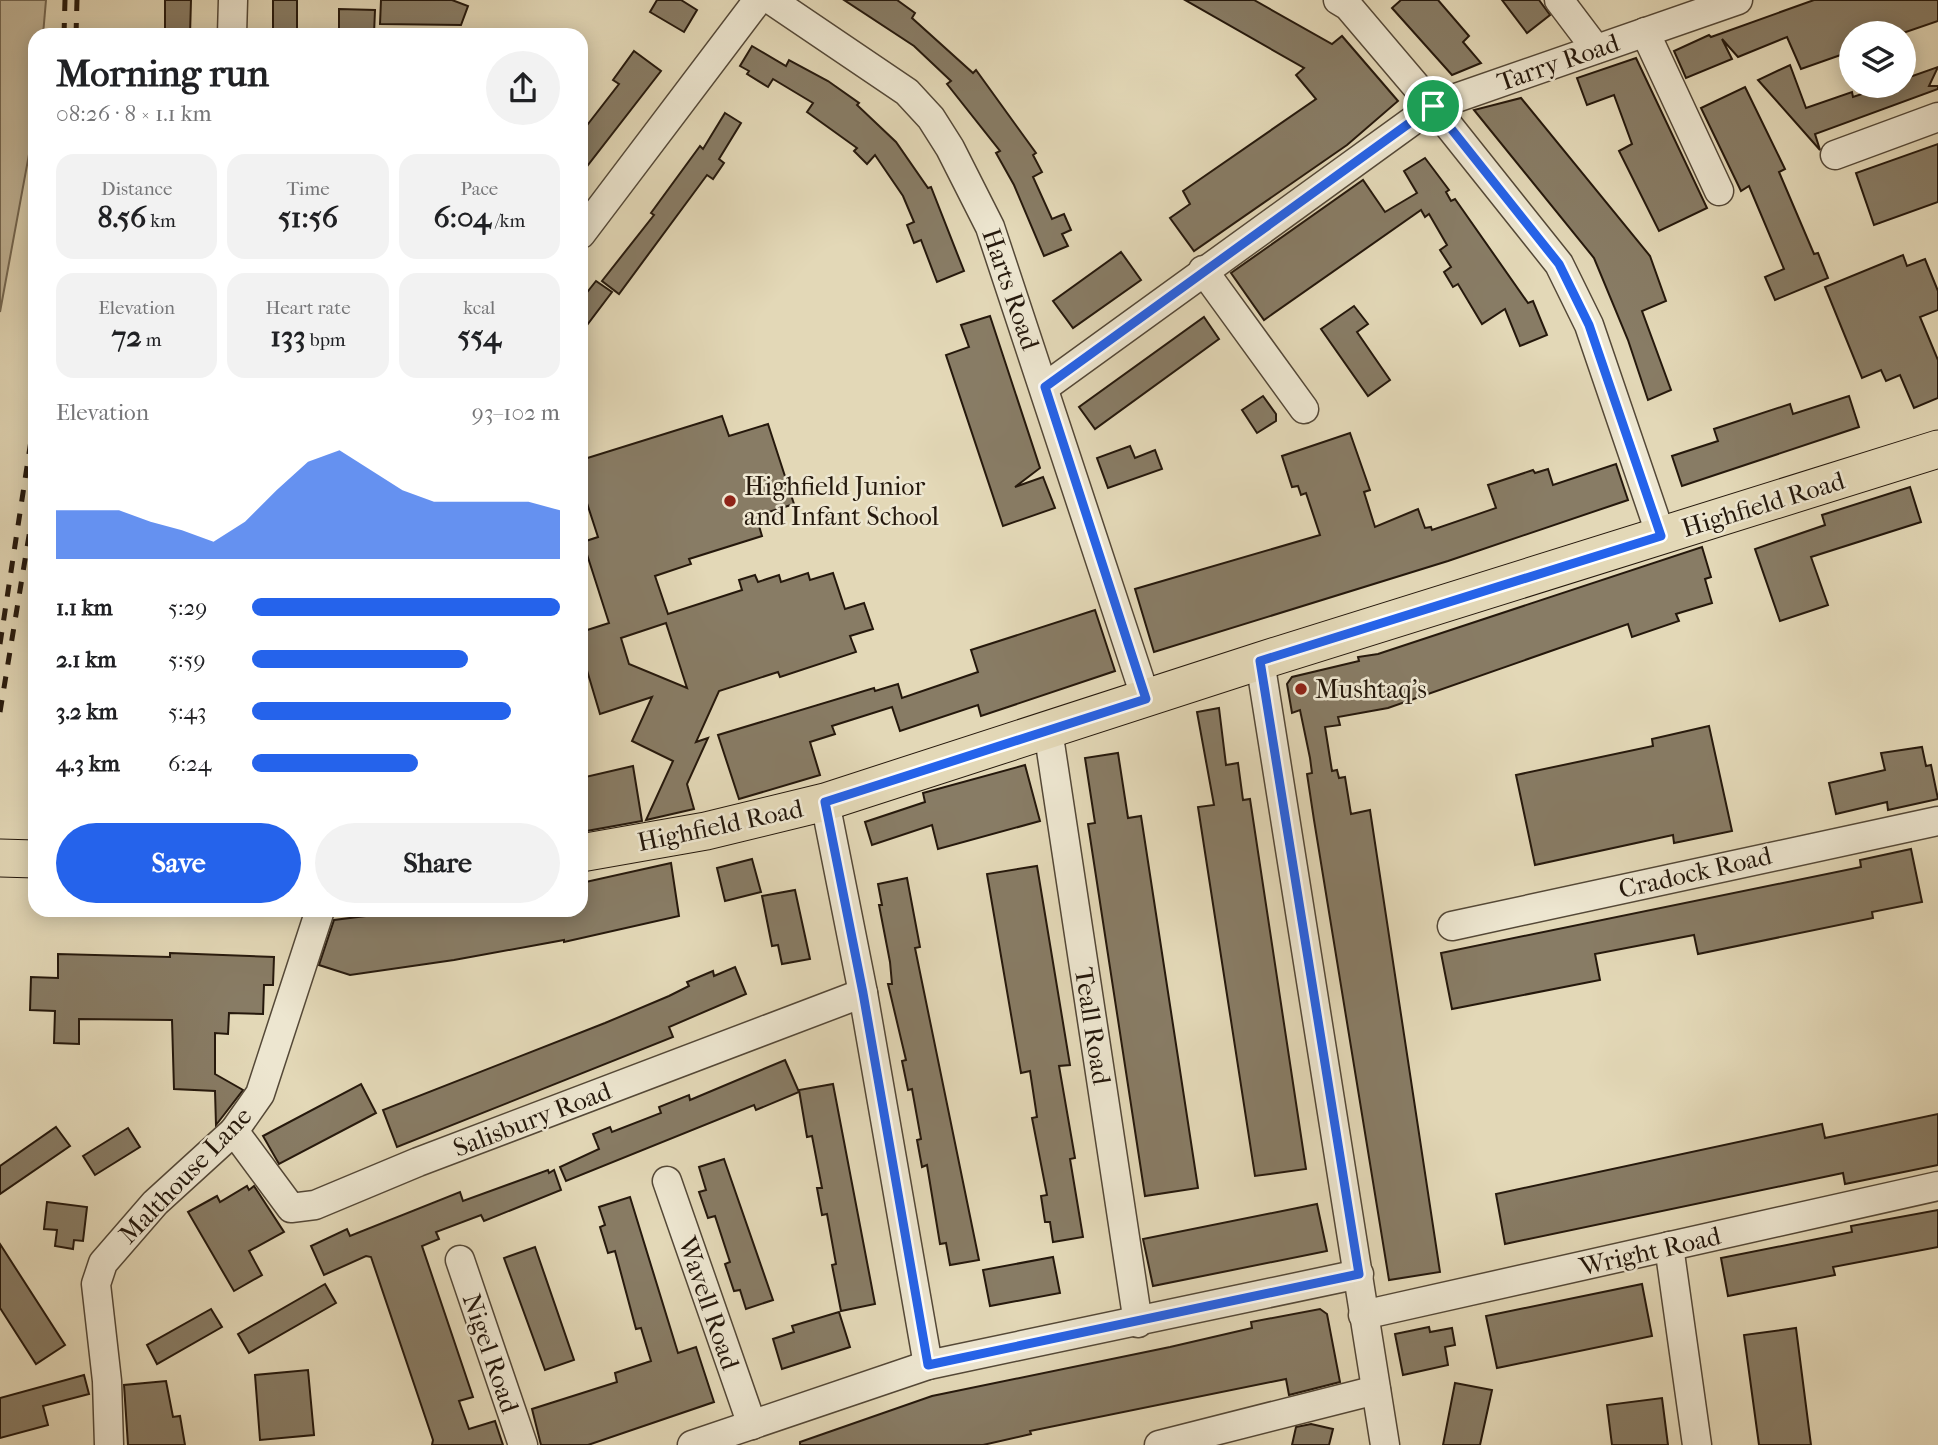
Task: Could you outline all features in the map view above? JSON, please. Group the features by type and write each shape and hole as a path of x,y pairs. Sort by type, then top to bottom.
{"main road":[{"name":"Highfield Road","path":"588,852 706,831 825,802 1260,661 1938,449"},
{"path":"0,858 28,859"}],"street":[{"path":"232,28 233,0"},
{"path":"588,225 758,0"},
{"name":"Harts Road","path":"771,0 907,92 931,118 990,227 1146,699"},
{"path":"1338,0 1348,6 1433,106 1559,264 1589,325 1661,536"},
{"path":"1559,0 1596,48"},
{"name":"Tarry Road","path":"1045,387 1433,106 1738,0"},
{"path":"1645,32 1719,191"},
{"path":"1835,155 1938,117"},
{"path":"1203,270 1304,409"},
{"path":"1260,661 1385,1445"},
{"name":"Teall Road","path":"1048,730 1138,1323"},
{"path":"825,802 863,993 928,1365"},
{"name":"Cradock Road","path":"1452,926 1938,821"},
{"name":"Malthouse Lane","path":"109,1445 107,1381 96,1284 103,1263 155,1203 234,1131 260,1094 318,917"},
{"name":"Salisbury Road","path":"234,1131 291,1208 315,1205 418,1162 863,993"},
{"name":"Wavell Road","path":"667,1181 752,1425"},
{"name":"Wright Road","path":"1363,1315 1938,1186"},
{"path":"1669,1247 1697,1445"},
{"name":"Nigel Road","path":"460,1260 523,1445"},
{"path":"692,1445 928,1365 1138,1323 1359,1274"},
{"path":"1170,1444 1376,1390"}],"shaded area":[{"path":"0,0 46,0 44,28 28,28 28,160 0,312"}],"building":[{"path":"165,0 191,0 190,28 165,28"},
{"path":"273,0 297,0 297,28 273,28"},
{"path":"381,0 452,0 468,6 461,25 380,24"},
{"path":"657,0 681,0 697,10 684,32 650,12"},
{"path":"844,0 897,0 915,13 912,18 973,73 976,70 1036,153 1033,155 1042,172 1033,177 1052,219 1064,214 1071,230 1062,234 1068,246 1044,256 1014,185 996,153 1000,151 947,84 951,81 914,46"},
{"path":"1185,0 1254,0 1332,44 1342,36 1398,101 1347,145 1194,251 1170,218 1190,204 1183,191 1316,99 1296,75 1304,68"},
{"path":"1401,0 1438,0 1469,36 1463,42 1481,63 1452,75 1392,8"},
{"path":"1502,0 1539,0 1550,15 1527,33"},
{"path":"1814,0 1938,0 1938,21 1916,29 1916,21 1839,21 1839,56 1801,69 1787,37 1738,57 1722,39 1732,59 1686,78 1674,51 1709,35 1711,37"},
{"path":"339,9 375,10 374,28 339,28"},
{"path":"752,46 786,66 789,60 828,81 859,103 857,105 896,142 928,188 931,187 964,271 937,282 921,240 914,243 907,225 914,222 903,196 875,155 867,164 854,151 857,148 807,112 813,103 773,79 768,87 747,74 749,71 740,66"},
{"path":"634,51 661,71 588,165 588,124 619,84 613,80"},
{"path":"1636,58 1707,208 1659,231 1619,151 1632,144 1614,95 1587,105 1577,78"},
{"path":"1790,65 1806,108 1839,97 1913,98 1815,134 1820,150 1758,80"},
{"path":"1938,67 1929,86 1938,86 1938,89 1916,97 1916,75"},
{"path":"1745,87 1785,169 1779,172 1814,254 1818,253 1828,278 1775,300 1765,277 1784,269 1749,186 1741,191 1701,108"},
{"path":"1521,98 1650,256 1666,301 1642,311 1671,390 1648,400 1628,340 1594,258 1474,110"},
{"path":"725,113 741,123 719,159 724,163 713,179 707,175 619,294 602,281 654,215 651,213 700,146 703,149"},
{"path":"1938,144 1938,202 1874,225 1856,173"},
{"path":"1425,158 1449,190 1446,192 1451,201 1455,199 1528,303 1533,301 1547,335 1520,346 1505,309 1482,324 1458,284 1453,287 1444,272 1451,267 1440,250 1447,245 1429,214 1425,217 1421,210 1264,320 1231,273 1363,180 1385,212 1417,193 1404,171"},
{"path":"1121,252 1141,280 1073,328 1053,301"},
{"path":"1903,255 1907,266 1925,259 1938,291 1938,310 1920,317 1938,360 1938,398 1914,408 1900,375 1886,381 1881,370 1862,378 1825,287"},
{"path":"596,281 612,292 588,324 588,291"},
{"path":"1354,306 1368,324 1357,332 1390,380 1368,396 1321,329"},
{"path":"990,316 1040,468 1015,487 1043,477 1055,508 1003,526 946,355 969,347 961,325"},
{"path":"1204,317 1219,339 1095,429 1079,407"},
{"path":"1263,396 1276,414 1276,421 1257,433 1242,410"},
{"path":"1849,396 1859,427 1682,486 1672,456 1718,441 1714,429 1790,404 1793,414"},
{"path":"722,416 729,436 768,424 794,504 756,516 762,536 689,559 691,564 655,576 668,614 742,590 739,580 755,575 758,582 779,575 781,582 808,573 810,580 833,573 845,609 864,603 873,629 850,636 856,652 780,677 778,672 719,691 696,742 708,738 687,784 694,809 646,820 673,761 632,741 652,697 600,714 588,674 588,630 609,623 588,558 588,540 598,537 588,506 588,458","holes":["666,623 687,688 629,664 621,638"]},
{"path":"1350,433 1370,490 1364,492 1375,527 1418,509 1425,528 1431,527 1432,530 1496,508 1488,485 1533,470 1535,473 1548,469 1553,485 1616,464 1628,500 1448,561 1154,652 1135,589 1320,535 1306,493 1301,495 1298,486 1292,487 1282,456"},
{"path":"1130,446 1135,458 1155,450 1162,469 1108,488 1097,458"},
{"path":"1910,487 1921,522 1811,557 1828,605 1780,621 1755,549 1825,525 1822,515"},
{"path":"1702,547 1711,577 1705,579 1712,603 1676,614 1679,621 1632,637 1628,624 1388,708 1338,717 1340,725 1325,727 1332,771 1337,770 1339,778 1345,777 1351,814 1370,810 1440,1272 1389,1280 1307,774 1312,773 1310,758 1300,710 1292,713 1287,684 1292,677 1359,661 1358,657 1378,654"},
{"path":"1095,610 1115,671 981,716 978,705 900,731 892,707 832,726 835,734 810,742 820,775 739,799 718,735 874,688 875,691 898,684 902,698 978,672 971,650"},
{"path":"1219,708 1226,765 1238,763 1243,800 1250,799 1306,1169 1255,1176 1198,807 1214,805 1197,712"},
{"path":"1709,726 1732,831 1674,843 1673,835 1535,865 1516,775 1653,746 1652,739"},
{"path":"1922,747 1926,766 1931,765 1938,799 1888,810 1887,802 1836,814 1829,783 1885,770 1881,753"},
{"path":"1118,753 1128,818 1141,816 1198,1188 1145,1196 1088,824 1095,823 1085,758"},
{"path":"1025,765 1040,821 938,849 932,825 872,845 865,822 925,802 923,793"},
{"path":"633,766 642,821 588,831 588,776"},
{"path":"1911,849 1922,902 1872,912 1873,918 1698,954 1694,935 1595,954 1600,980 1452,1009 1441,953 1861,867 1860,860"},
{"path":"752,859 761,892 725,901 717,868"},
{"path":"671,863 679,916 564,942 350,975 319,965 334,920 358,917 588,917 588,881"},
{"path":"1037,866 1070,1065 1059,1066 1075,1158 1070,1159 1083,1237 1053,1242 1050,1222 1045,1222 1041,1196 1047,1195 1032,1118 1037,1117 1030,1071 1021,1073 987,874"},
{"path":"907,878 920,947 915,948 979,1260 950,1265 946,1243 940,1244 927,1165 922,1167 917,1140 921,1139 912,1089 908,1090 902,1061 906,1060 888,984 892,984 890,962 879,905 882,905 878,884"},
{"path":"795,890 810,959 782,964 778,945 772,946 762,896"},
{"path":"170,953 274,957 273,985 264,985 263,1014 229,1013 228,1034 215,1033 215,1074 243,1090 216,1125 215,1091 174,1089 172,1020 79,1019 79,1044 54,1043 55,1011 30,1010 31,977 58,978 58,954 170,957"},
{"path":"735,967 746,994 669,1027 673,1037 397,1147 383,1110 605,1023 669,996 689,986 687,982 713,971 714,976"},
{"path":"785,1060 799,1092 756,1110 754,1105 566,1181 560,1167 599,1149 593,1134 610,1127 612,1132 661,1113 659,1107 689,1095 690,1100"},
{"path":"361,1084 376,1113 279,1164 263,1136"},
{"path":"833,1084 875,1304 841,1311 832,1265 836,1264 827,1214 822,1215 817,1188 822,1188 812,1136 807,1137 799,1090"},
{"path":"1938,1114 1938,1165 1845,1184 1843,1173 1505,1244 1496,1194 1822,1124 1825,1138"},
{"path":"56,1127 70,1146 0,1194 0,1166"},
{"path":"128,1128 140,1147 95,1175 83,1156"},
{"path":"724,1159 773,1300 746,1309 740,1290 734,1291 725,1264 730,1262 715,1216 708,1218 699,1192 706,1190 699,1167"},
{"path":"548,1170 549,1173 554,1170 561,1190 484,1221 481,1215 436,1232 439,1239 422,1246 473,1397 459,1401 469,1429 495,1421 503,1445 432,1445 433,1440 371,1257 366,1256 324,1275 311,1246 347,1229 350,1236 460,1192 463,1201"},
{"path":"247,1186 249,1190 254,1186 284,1232 249,1251 262,1275 234,1291 188,1212 217,1196 220,1202"},
{"path":"630,1197 678,1353 696,1347 714,1402 588,1445 541,1445 532,1409 617,1382 615,1373 651,1361 641,1328 636,1329 615,1251 608,1253 600,1227 605,1225 599,1207"},
{"path":"47,1202 87,1207 83,1241 74,1240 73,1249 55,1246 57,1230 44,1229"},
{"path":"1317,1204 1327,1251 1153,1286 1143,1239"},
{"path":"1938,1210 1938,1247 1833,1267 1835,1275 1728,1296 1721,1258 1852,1232 1851,1226"},
{"path":"0,1244 65,1345 36,1364 0,1308"},
{"path":"535,1247 574,1360 545,1370 504,1258"},
{"path":"1053,1257 1060,1293 990,1306 983,1270"},
{"path":"325,1284 336,1303 249,1353 238,1334"},
{"path":"1642,1284 1652,1336 1497,1368 1486,1316"},
{"path":"211,1309 222,1327 157,1364 147,1345"},
{"path":"1320,1309 1327,1314 1340,1382 1289,1395 1286,1379 1030,1431 1031,1434 983,1445 800,1445 800,1442 932,1396 1170,1347 1252,1328 1251,1322"},
{"path":"839,1312 850,1347 782,1369 773,1339 794,1332 792,1326"},
{"path":"1429,1327 1430,1332 1452,1328 1455,1345 1445,1347 1448,1365 1403,1375 1395,1334"},
{"path":"1796,1328 1811,1445 1759,1445 1744,1335"},
{"path":"308,1370 314,1435 260,1440 255,1375"},
{"path":"84,1375 89,1394 43,1406 48,1425 0,1438 0,1398"},
{"path":"166,1381 173,1417 180,1416 185,1445 128,1445 124,1385"},
{"path":"1455,1383 1492,1390 1480,1445 1443,1445"},
{"path":"1662,1398 1668,1445 1612,1445 1607,1405"},
{"path":"1311,1424 1333,1429 1329,1445 1292,1445 1296,1427"}],"railway":[{"path":"64,28 65,0"},
{"path":"76,28 77,0"},
{"path":"0,644 28,460"},
{"path":"0,712 28,542"}],"place":[{"name":"Highfield Junior and Infant School","path":"730,501"},
{"name":"Mushtaq's","path":"1301,689"}],"route":[{"path":"1433,106 1559,264 1589,325 1661,536 1260,661 1359,1274 1138,1323 928,1365 863,993 825,802 1146,699 1045,387 1433,106"}]}
